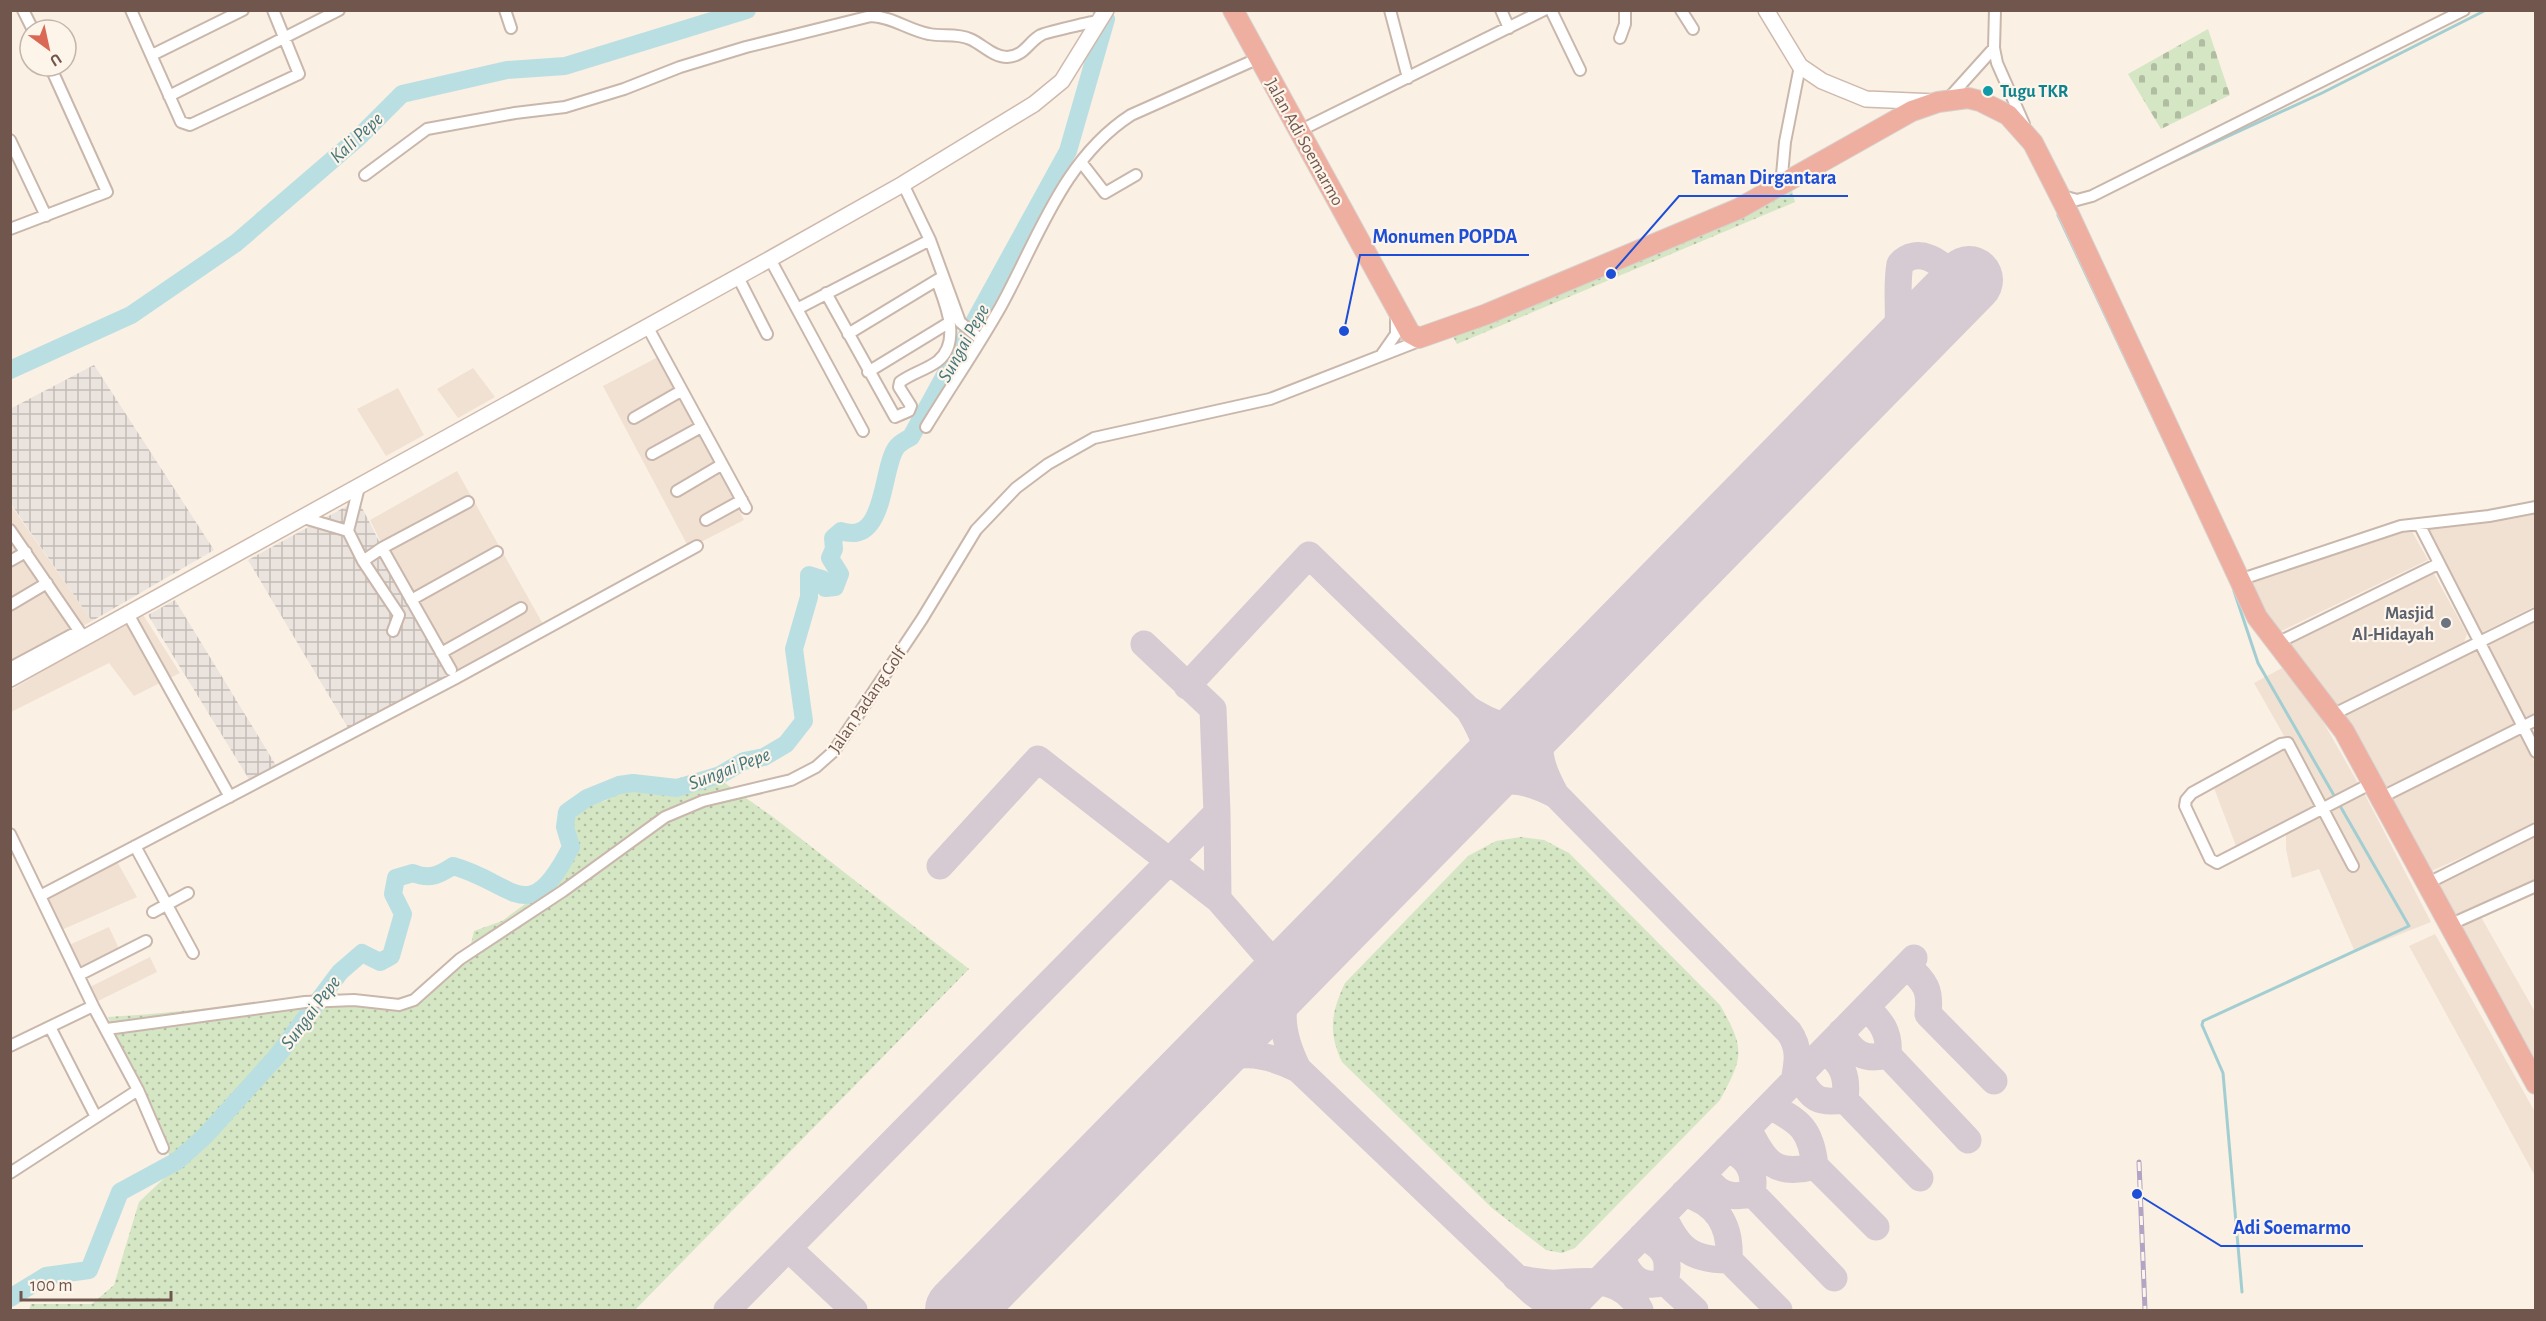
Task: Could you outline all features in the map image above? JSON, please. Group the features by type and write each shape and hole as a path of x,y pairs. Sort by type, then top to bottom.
{"highway":[{"name":"Jalan Adi Soemarmo","path":"1233,10 1411,340 1461,324 1728,214 1780,187 1912,111 1942,101 1968,98 1993,106 2008,115 2033,143 2066,208 2257,617 2275,644 2332,715 2376,790 2535,1084"},
{"name":"Jalan Adi Soemarmo","path":"1394,306 1409,318 1431,327 1461,324"}],"main road":[{"path":"1769,16 1800,66 1822,81 1866,99 1942,101"},
{"path":"10,679 903,184 1054,90 1068,73 1102,17"}],"street":[{"path":"152,55 243,10"},
{"path":"136,12 181,122 190,125 299,74 273,10"},
{"path":"169,96 339,10"},
{"path":"505,10 512,28"},
{"path":"1390,10 1408,78"},
{"path":"1501,10 1509,28"},
{"path":"1299,131 1544,10"},
{"path":"1551,10 1580,70"},
{"path":"1620,38 1625,24 1625,10"},
{"path":"1681,10 1693,29"},
{"path":"1995,10 1994,48 2006,85 2033,143"},
{"path":"2066,208 2077,200 2092,195 2464,10"},
{"path":"365,175 427,129 515,113 566,107 624,89 680,67 746,47 871,16 889,19 927,34 959,35 1000,56 1008,57 1026,50 1036,38 1047,32 1066,30 1102,17"},
{"path":"1942,101 1978,69 1994,48"},
{"path":"926,427 972,332 1013,283 1053,202 1081,162 1114,127 1131,115 1259,58"},
{"path":"1780,187 1785,142 1800,66"},
{"path":"10,229 107,192 55,78"},
{"path":"10,140 46,216"},
{"path":"1081,162 1105,193 1136,175"},
{"path":"826,293 895,417 909,411 910,404 899,387 900,382 940,359 946,346 950,322 930,240 903,184"},
{"path":"797,309 930,240"},
{"path":"770,259 863,431"},
{"path":"738,277 767,334"},
{"path":"941,278 972,332"},
{"path":"848,334 941,278"},
{"path":"1375,360 1388,348 1396,334 1394,306"},
{"path":"868,372 950,322"},
{"path":"647,326 744,504 706,520"},
{"name":"Jalan Padang Golf","path":"107,1029 304,1002 326,1000 399,1005 414,1000 460,959 665,817 703,801 791,780 824,762 916,628 976,530 1016,488 1073,448 1094,438 1119,431 1270,399 1375,360 1411,340"},
{"path":"634,417 681,391"},
{"path":"652,454 701,427"},
{"path":"677,490 721,465"},
{"path":"359,487 348,531 363,561 399,615 393,631"},
{"path":"363,561 382,548 468,502"},
{"path":"2240,580 2401,526 2489,516 2535,507"},
{"path":"304,518 348,531"},
{"path":"2419,524 2535,752"},
{"path":"10,530 80,633 10,668"},
{"path":"40,896 541,633 697,546"},
{"path":"382,548 451,670"},
{"path":"10,561 26,552"},
{"path":"411,600 497,552"},
{"path":"2275,644 2438,564"},
{"path":"10,605 47,583"},
{"path":"441,653 522,608"},
{"path":"128,614 230,797"},
{"path":"2332,715 2535,614"},
{"path":"2353,866 2325,808 2291,746 2286,742 2192,793 2186,800 2185,806 2210,859 2215,863 2325,808 2337,801 2376,790 2535,720"},
{"path":"2426,884 2535,828"},
{"path":"10,834 93,1006 138,1090 163,1148"},
{"path":"135,846 193,953"},
{"path":"2449,925 2535,886"},
{"path":"153,912 188,893"},
{"path":"79,975 146,941"},
{"path":"10,1046 93,1006"},
{"path":"50,1027 96,1117"},
{"path":"10,1173 138,1090"}],"shaded area":[{"path":"658,357 744,520 689,548 603,386"},
{"path":"94,365 214,550 92,621 11,504 10,409"},
{"path":"473,368 495,397 458,418 437,389"},
{"path":"398,388 424,435 386,456 357,409"},
{"path":"457,471 544,626 453,676 409,600 370,520"},
{"path":"358,500 409,600 453,676 350,731 248,560"},
{"path":"10,504 92,621 11,666 10,666"},
{"path":"2535,506 2535,606 2481,633 2473,630 2416,524"},
{"path":"2409,526 2428,560 2277,633 2266,626 2249,578"},
{"path":"2433,572 2467,634 2464,642 2335,706 2282,640"},
{"path":"175,600 277,767 252,784 148,615"},
{"path":"142,613 180,673 134,696 109,663 11,712 11,690"},
{"path":"2535,613 2535,720 2525,725 2482,640"},
{"path":"2476,646 2518,726 2472,750 2426,768 2381,790 2341,713"},
{"path":"2282,668 2317,711 2358,783 2236,846 2211,780 2287,741 2254,683"},
{"path":"2519,735 2535,763 2535,825 2429,872 2388,797"},
{"path":"2363,791 2431,922 2355,952 2319,869 2292,878 2286,849 2286,831"},
{"path":"2535,832 2535,882 2455,919 2436,879"},
{"path":"116,860 137,897 59,931 43,897"},
{"path":"2481,917 2535,1012 2535,1065 2459,928"},
{"path":"109,927 120,951 79,974 67,946"},
{"path":"2435,934 2535,1112 2535,1176 2409,946"},
{"path":"150,957 157,972 96,1002 88,988"}],"green space":[{"path":"2208,29 2230,95 2161,129 2128,74"},
{"path":"1792,190 1795,202 1457,344 1451,333"},
{"path":"692,775 698,787 719,779 773,817 969,969 635,1310 29,1310 31,1304 92,1304 114,1285 139,1202 175,1168 108,1017 341,995 406,998 427,985 471,944 474,931 502,921 554,883 551,866 563,860 567,848 564,821 584,805 605,801 618,793"},
{"path":"1521,837 1544,840 1569,853 1720,1005 1734,1032 1738,1052 1734,1073 1720,1100 1575,1248 1562,1253 1546,1250 1492,1208 1342,1062 1333,1032 1334,1013 1345,983 1468,856 1496,841"}],"waterway":[{"name":"Kali Pepe","path":"10,370 131,315 236,243 359,137 402,94 507,70 565,66 747,10"},
{"name":"Sungai Pepe","path":"10,1298 46,1276 89,1270 120,1192 177,1161 205,1136 277,1056 340,972 362,953 380,962 391,956 403,914 393,894 396,878 413,873 434,876 453,866 506,890 519,894 531,894 543,888 556,873 571,847 565,827 567,812 587,798 619,785 633,783 677,788 720,775 744,761 764,757 786,744 804,721 794,649 809,597 809,575 822,579 825,588 835,587 840,574 830,558 834,549 833,538 841,531 856,533 866,527 874,517 896,448 911,437 1068,151 1106,19 1101,10"},
{"path":"2155,170 2322,93 2486,10"},
{"path":"2062,213 2058,215 2190,495"},
{"path":"2234,591 2258,663 2409,926 2203,1021 2202,1025 2223,1073 2242,1292"}],"taxiway":[{"path":"1890,361 1897,337 1900,264 1914,256 1929,258 1944,268 1955,282 1959,300 1954,317 1937,333 1906,344"},
{"path":"1187,686 1309,555 1468,709 1496,724 1513,726 1543,714"},
{"path":"727,1310 1217,813 1213,709 1144,644"},
{"path":"1468,791 1482,769 1486,751 1485,742 1469,710"},
{"path":"1543,714 1540,756 1556,795 1789,1032 1797,1055 1794,1081"},
{"path":"940,866 1038,759 1218,899"},
{"path":"1468,791 1492,783 1512,781 1533,785 1556,795"},
{"path":"1217,813 1218,899 1286,977"},
{"path":"1570,1310 1914,958"},
{"path":"1298,1069 1286,1040 1283,1014 1289,988 1303,960"},
{"path":"1907,965 1925,987 1929,998 1928,1014 1994,1081"},
{"path":"1841,1032 1850,1046 1860,1054 1873,1057 1888,1055 1888,1040 1884,1028 1866,1007"},
{"path":"1799,1075 1807,1090 1816,1098 1828,1101 1845,1100 1846,1084 1843,1071 1836,1060 1824,1050"},
{"path":"1195,1069 1223,1059 1246,1055 1270,1058 1298,1069 1532,1292 1550,1305 1573,1307"},
{"path":"1888,1055 1968,1140"},
{"path":"1845,1100 1920,1178"},
{"path":"1748,1128 1760,1150 1772,1164 1790,1169 1815,1166 1811,1144 1803,1128 1790,1117 1770,1106"},
{"path":"1704,1173 1724,1194 1737,1196 1752,1193 1753,1178 1749,1166 1740,1156 1727,1149"},
{"path":"1815,1166 1876,1227"},
{"path":"1663,1215 1674,1236 1687,1250 1705,1258 1729,1260 1727,1236 1720,1217 1705,1203 1684,1193"},
{"path":"1752,1193 1834,1278"},
{"path":"1622,1258 1629,1272 1638,1280 1650,1284 1665,1282 1667,1266 1664,1254 1656,1244 1642,1236"},
{"path":"788,1248 854,1310"},
{"path":"1729,1260 1779,1310"},
{"path":"1516,1278 1548,1283 1605,1283 1625,1291 1640,1310"},
{"path":"1665,1282 1695,1310"}],"runway":[{"path":"959,1310 1969,280"}],"railway":[{"path":"2139,1162 2145,1310"}],"place":[{"name":"Tugu TKR","path":"1988,91"},
{"name":"Taman Dirgantara","path":"1611,274"},
{"name":"Monumen POPDA","path":"1344,331"},
{"name":"Masjid Al-Hidayah","path":"2446,623"},
{"name":"Adi Soemarmo","path":"2137,1194"}]}
